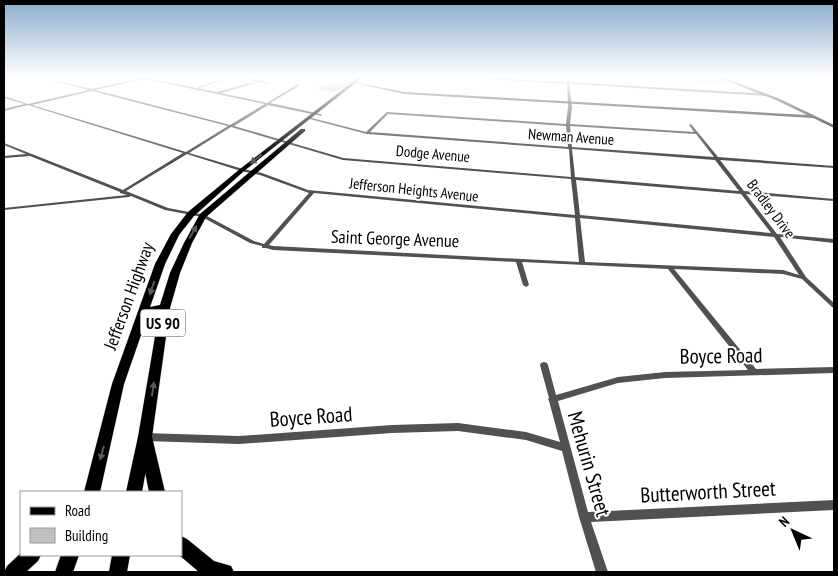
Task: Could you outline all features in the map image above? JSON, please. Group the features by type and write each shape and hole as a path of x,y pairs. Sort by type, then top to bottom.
{"main road":[{"name":"Jefferson Highway","path":"92,491 118,384 163,258 175,234 191,214 242,170 328,104"},
{"name":"Jefferson Highway","path":"134,491 145,437 165,308 175,273 188,243 203,216 289,142 313,117 321,115 335,104"},
{"path":"584,104 814,117"},
{"path":"787,104 834,128"},
{"path":"144,312 165,308"},
{"name":"US 90","path":"145,437 157,491"},
{"path":"182,546 210,570 225,572"},
{"path":"12,572 31,556"},
{"path":"64,572 70,556"},
{"path":"118,572 121,556"}],"street":[{"path":"4,110 28,104"},
{"name":"Jefferson Heights Avenue","path":"28,104 242,170 261,174 312,192 834,242"},
{"name":"Dodge Avenue","path":"145,104 289,142 342,159 834,200"},
{"name":"Newman Avenue","path":"266,104 367,134 834,167"},
{"path":"122,192 266,104"},
{"path":"569,104 568,124 582,264"},
{"path":"367,134 387,113 697,133"},
{"name":"Bradley Drive","path":"691,125 776,236 804,278 834,306"},
{"name":"Saint George Avenue","path":"4,144 167,209 203,216 264,247 582,264 783,272 804,278"},
{"path":"4,157 31,155"},
{"path":"264,247 312,192"},
{"path":"4,209 132,196"},
{"path":"518,260 526,284"},
{"path":"670,268 755,373"},
{"name":"Mehurin Street","path":"544,365 584,518 602,572"},
{"name":"Boyce Road","path":"552,399 618,380 664,375 834,370"},
{"name":"Boyce Road","path":"145,437 239,440 392,428 458,427 526,436 565,448"},
{"name":"Butterworth Street","path":"584,518 834,506"}]}
